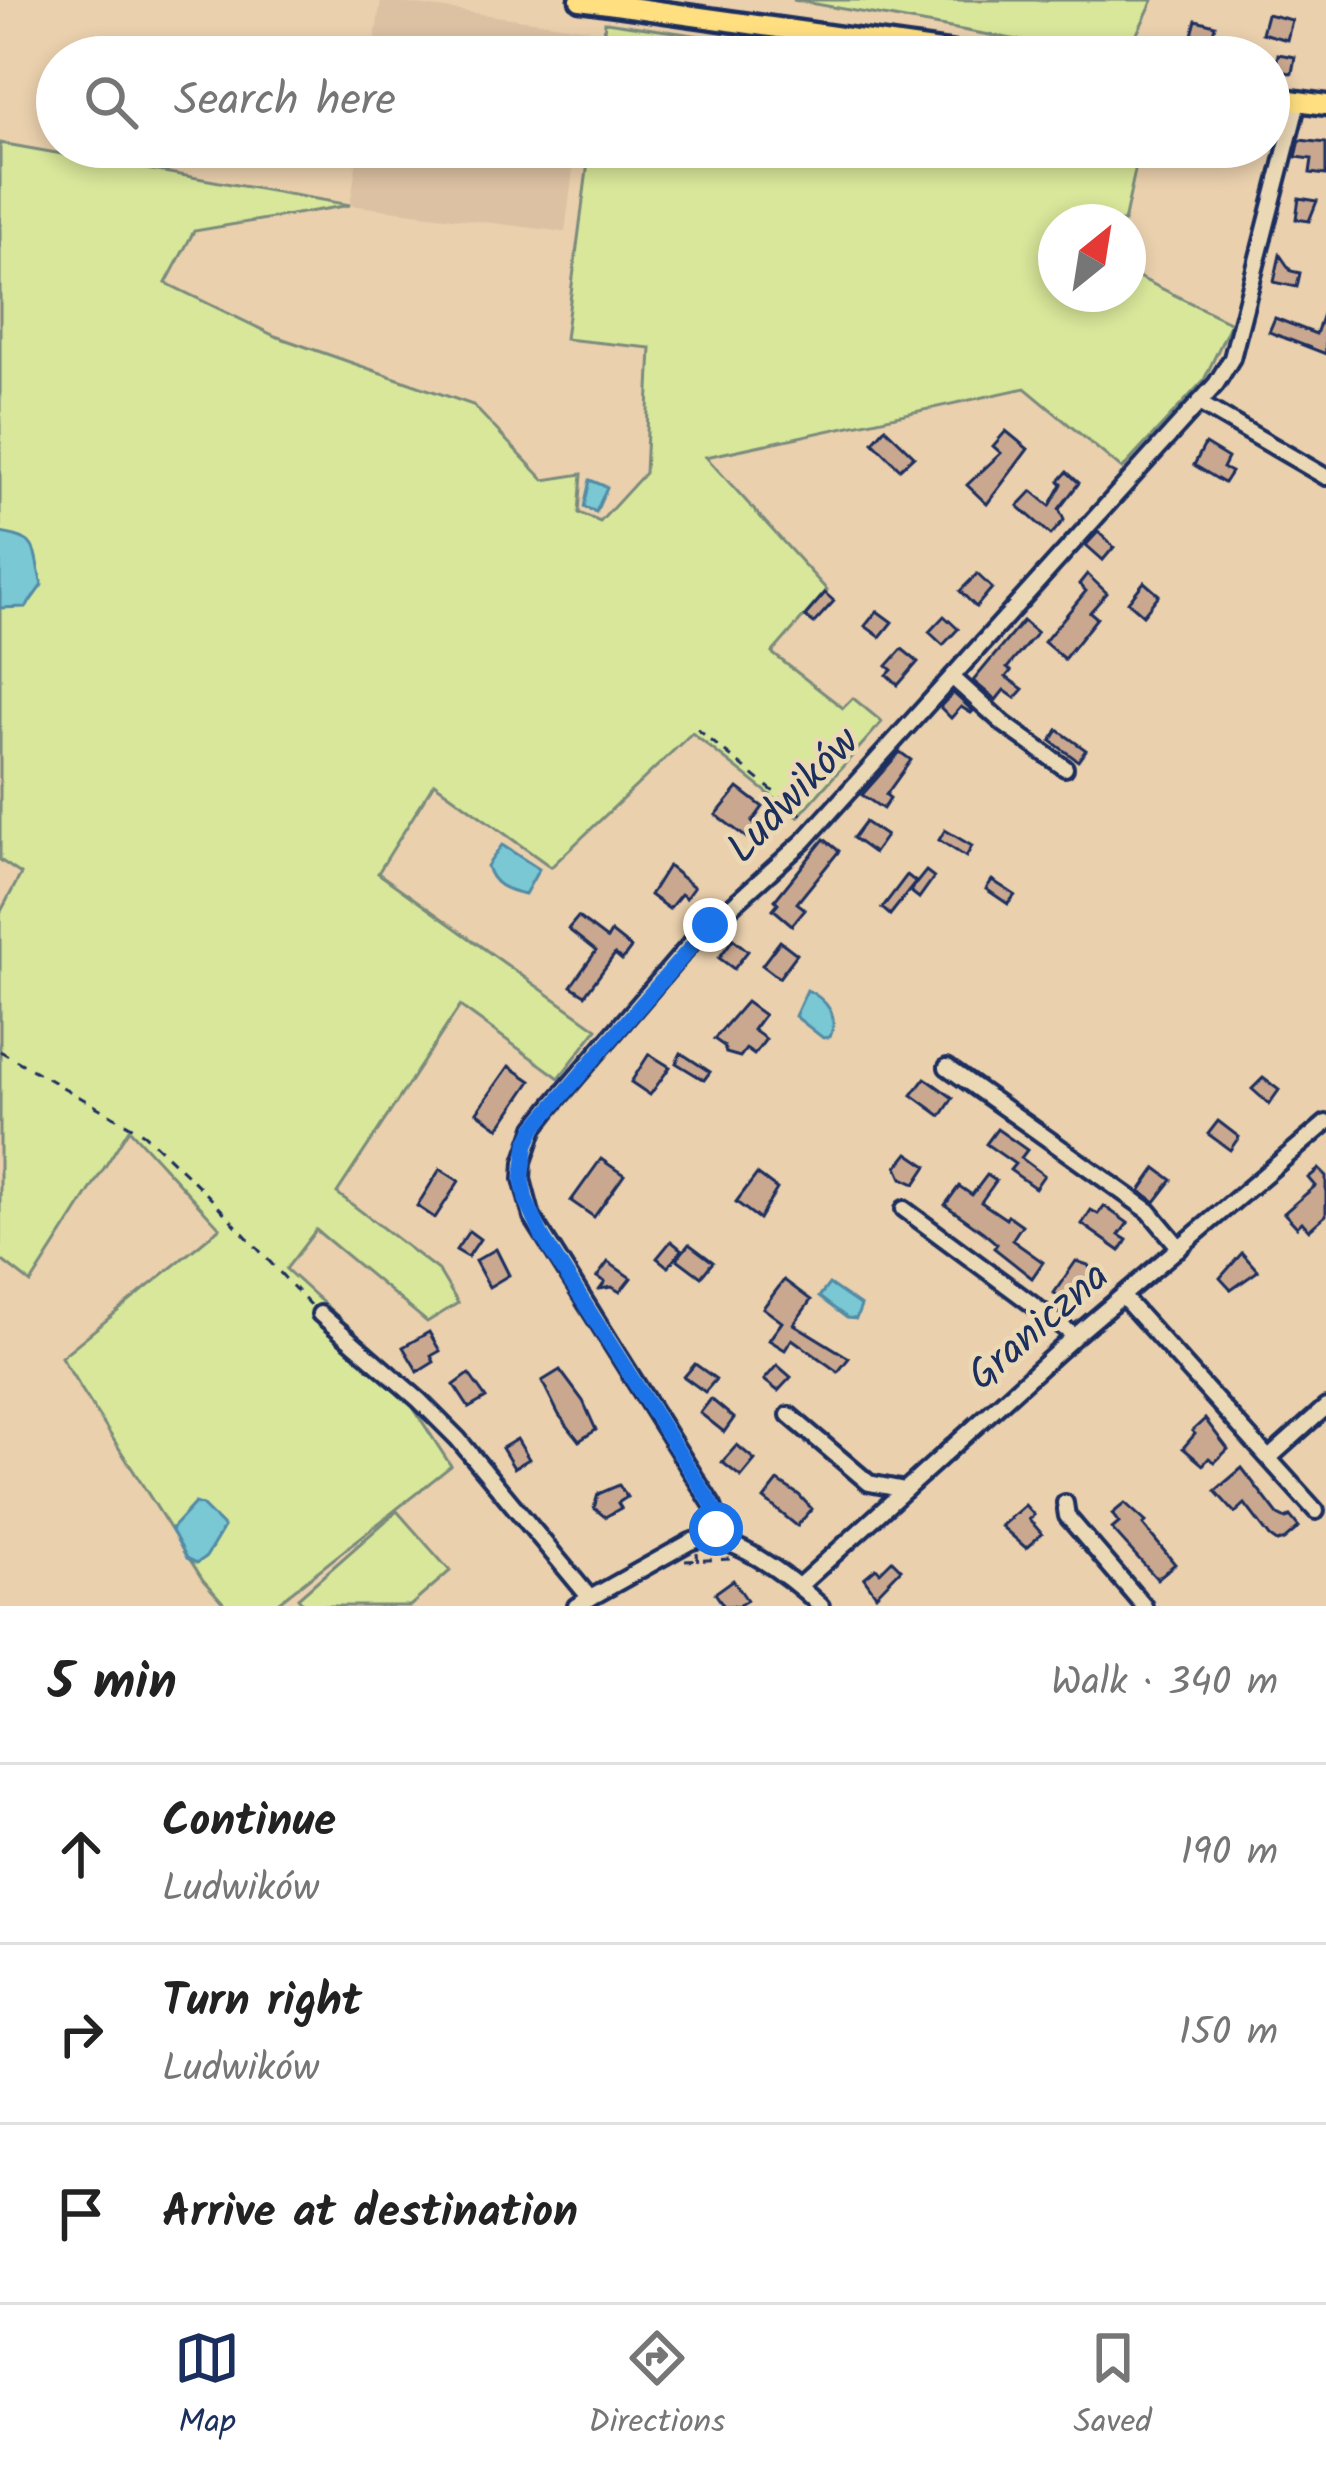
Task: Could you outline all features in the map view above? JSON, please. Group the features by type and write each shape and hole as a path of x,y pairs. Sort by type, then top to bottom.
{"main road":[{"path":"580,0 835,36"},
{"path":"1290,101 1326,106"}],"street":[{"name":"Ludwików","path":"1290,133 1298,102"},
{"name":"Ludwików","path":"715,1538 713,1506 543,1238 526,1200 527,1144 548,1108 692,942 817,826 1199,403 1232,358 1281,168"},
{"path":"1199,403 1326,477"},
{"path":"952,677 1004,724 1065,768"},
{"path":"947,1067 1150,1211 1180,1248"},
{"name":"Graniczna","path":"799,1586 1075,1336 1324,1130"},
{"path":"904,1209 1075,1336"},
{"path":"1123,1297 1316,1511"},
{"path":"320,1314 458,1439 583,1602 689,1542 715,1538 799,1586 821,1606"},
{"path":"1269,1458 1326,1407"},
{"path":"788,1415 869,1483 880,1497 881,1512"},
{"path":"869,1483 905,1490"},
{"path":"1065,1503 1067,1516 1144,1606"}],"path":[{"path":"697,729 817,826"},
{"path":"0,1051 144,1134 320,1314"},
{"path":"685,1561 735,1559"}],"shaded area":[{"path":"381,0 590,29 589,36 375,36"},
{"path":"356,168 573,168 565,232 350,205"}],"green space":[{"path":"793,0 1153,0 1136,36 995,36"},
{"path":"606,22 700,36 603,36"},
{"path":"0,143 36,149 36,168 141,168 350,205 194,231 166,283 275,336 473,405 544,480 582,474 579,513 600,522 645,473 651,348 565,339 587,168 1136,168 1128,204 1038,204 1038,312 1146,312 1146,281 1231,323 1204,380 1122,469 1025,388 706,457 827,590 772,653 843,708 853,698 882,722 798,817 692,733 551,867 434,783 378,873 597,1029 559,1078 460,1006 337,1193 439,1271 458,1303 427,1322 316,1230 286,1269 377,1352 451,1466 274,1606 226,1606 203,1580 61,1357 220,1228 129,1129 31,1283 0,1259 0,913 21,874 0,860"},
{"path":"397,1511 450,1571 410,1606 305,1606 298,1598"}],"water":[{"path":"590,480 607,487 596,512 584,507"},
{"path":"0,533 22,538 33,547 42,585 26,607 0,608"},
{"path":"502,845 539,869 525,894 501,886 489,872 487,866"},
{"path":"807,990 829,1009 830,1037 823,1038 795,1016"},
{"path":"829,1284 861,1306 856,1319 847,1318 819,1297"},
{"path":"195,1503 224,1527 206,1557 197,1563 187,1558 171,1529"}],"building":[{"path":"1267,14 1292,20 1288,36 1262,33"},
{"path":"1196,20 1215,25 1212,36 1192,36"},
{"path":"1300,140 1326,143 1326,175 1310,173 1312,159 1296,157"},
{"path":"1299,198 1317,201 1309,221 1296,219"},
{"path":"1280,255 1291,271 1300,273 1297,287 1274,282"},
{"path":"1324,311 1326,354 1269,332 1275,318 1316,334"},
{"path":"885,428 914,456 900,469 873,442"},
{"path":"1006,431 1028,449 987,504 967,485 1001,453 993,446"},
{"path":"1205,444 1228,458 1223,468 1231,472 1224,483 1194,465"},
{"path":"1067,472 1079,483 1059,509 1064,520 1051,535 1018,506 1032,491 1050,506"},
{"path":"1098,532 1114,547 1103,560 1086,545"},
{"path":"977,574 992,588 976,607 960,591"},
{"path":"1087,574 1107,593 1090,612 1097,618 1064,659 1044,642 1086,591 1079,584"},
{"path":"1144,582 1159,595 1143,615 1128,602"},
{"path":"825,593 834,601 814,623 805,616"},
{"path":"877,611 892,622 880,637 865,626"},
{"path":"944,616 958,629 943,645 929,632"},
{"path":"1023,621 1037,633 1007,668 1011,671 1006,677 1023,689 1015,698 1004,690 996,700 973,681"},
{"path":"902,649 918,662 898,685 887,675 892,670 887,666"},
{"path":"953,693 971,713 961,707 951,718 940,707"},
{"path":"1058,730 1086,750 1078,761 1051,741"},
{"path":"900,752 911,760 886,795 890,798 883,809 862,795"},
{"path":"738,788 763,807 752,822 758,827 748,839 716,815"},
{"path":"865,822 886,836 874,853 853,838"},
{"path":"945,830 972,846 966,857 939,840"},
{"path":"824,839 839,851 797,903 805,909 792,925 773,909 775,900"},
{"path":"668,866 694,887 669,909 650,895"},
{"path":"926,871 934,877 919,898 910,891"},
{"path":"907,875 916,882 890,915 882,908"},
{"path":"992,880 1015,895 1008,904 986,889"},
{"path":"578,917 607,939 611,932 631,948 622,960 615,954 585,995 571,986 596,951 568,929"},
{"path":"733,939 748,951 734,969 719,958"},
{"path":"780,941 797,954 779,978 762,965"},
{"path":"746,1002 764,1015 753,1030 766,1039 754,1055 746,1049 740,1057 726,1053 714,1039"},
{"path":"681,1053 710,1072 704,1080 676,1063"},
{"path":"649,1054 670,1067 650,1095 631,1082"},
{"path":"509,1066 531,1081 499,1128 477,1112"},
{"path":"925,1078 953,1098 941,1116 912,1095"},
{"path":"1263,1078 1279,1090 1269,1104 1252,1089"},
{"path":"1218,1121 1239,1137 1230,1150 1208,1134"},
{"path":"997,1129 1027,1150 1021,1158 1044,1175 1035,1188 1010,1170 1015,1164 986,1144"},
{"path":"908,1153 927,1166 915,1184 902,1178 897,1167"},
{"path":"601,1159 624,1175 594,1217 571,1201"},
{"path":"1156,1168 1172,1180 1155,1202 1140,1191"},
{"path":"440,1169 459,1181 435,1218 417,1206"},
{"path":"1319,1169 1326,1176 1326,1215 1309,1230 1302,1222 1297,1227 1284,1213 1315,1186 1308,1178"},
{"path":"757,1174 777,1189 759,1219 736,1202"},
{"path":"987,1175 996,1181 981,1202 1022,1225 1012,1240 1043,1262 1032,1278 994,1248 997,1244 983,1232 945,1205 959,1186 972,1195"},
{"path":"1104,1206 1128,1223 1119,1235 1127,1240 1120,1251 1082,1224 1091,1210 1098,1214"},
{"path":"469,1231 480,1239 468,1257 456,1250"},
{"path":"671,1241 682,1250 668,1267 657,1258"},
{"path":"689,1244 713,1262 701,1277 677,1259"},
{"path":"496,1249 509,1275 489,1287 475,1261"},
{"path":"1242,1253 1258,1271 1231,1290 1220,1278"},
{"path":"1076,1261 1088,1265 1093,1273 1069,1304 1054,1293"},
{"path":"608,1262 631,1278 620,1292 612,1287 600,1289 605,1282 597,1277"},
{"path":"784,1280 811,1300 794,1324 849,1358 838,1372 792,1339 785,1350 769,1340 782,1322 763,1308"},
{"path":"429,1332 440,1351 431,1356 434,1362 418,1372 403,1347"},
{"path":"695,1364 716,1379 705,1392 684,1377"},
{"path":"777,1365 791,1377 778,1391 764,1380"},
{"path":"560,1370 583,1401 596,1430 579,1441 542,1381"},
{"path":"469,1374 486,1398 469,1408 454,1385"},
{"path":"711,1399 734,1418 724,1432 700,1413"},
{"path":"1205,1419 1228,1449 1215,1462 1209,1458 1203,1465 1183,1448"},
{"path":"517,1439 529,1459 514,1468 502,1448"},
{"path":"737,1445 755,1460 741,1477 722,1462"},
{"path":"1242,1468 1278,1515 1290,1516 1299,1527 1284,1540 1270,1537 1245,1504 1235,1513 1215,1491"},
{"path":"778,1481 812,1509 797,1526 764,1499"},
{"path":"619,1485 627,1497 618,1503 621,1508 605,1517 594,1508 598,1494"},
{"path":"1125,1503 1146,1522 1143,1525 1175,1564 1157,1579 1112,1529 1119,1523 1112,1514"},
{"path":"1025,1505 1034,1515 1029,1519 1042,1534 1026,1548 1001,1526"},
{"path":"892,1560 901,1569 876,1595 864,1578 876,1568 880,1572"},
{"path":"733,1580 747,1600 724,1606 715,1593"}],"route":[{"path":"710,925 548,1108 527,1144 522,1179 543,1238 713,1506 716,1529"}]}
